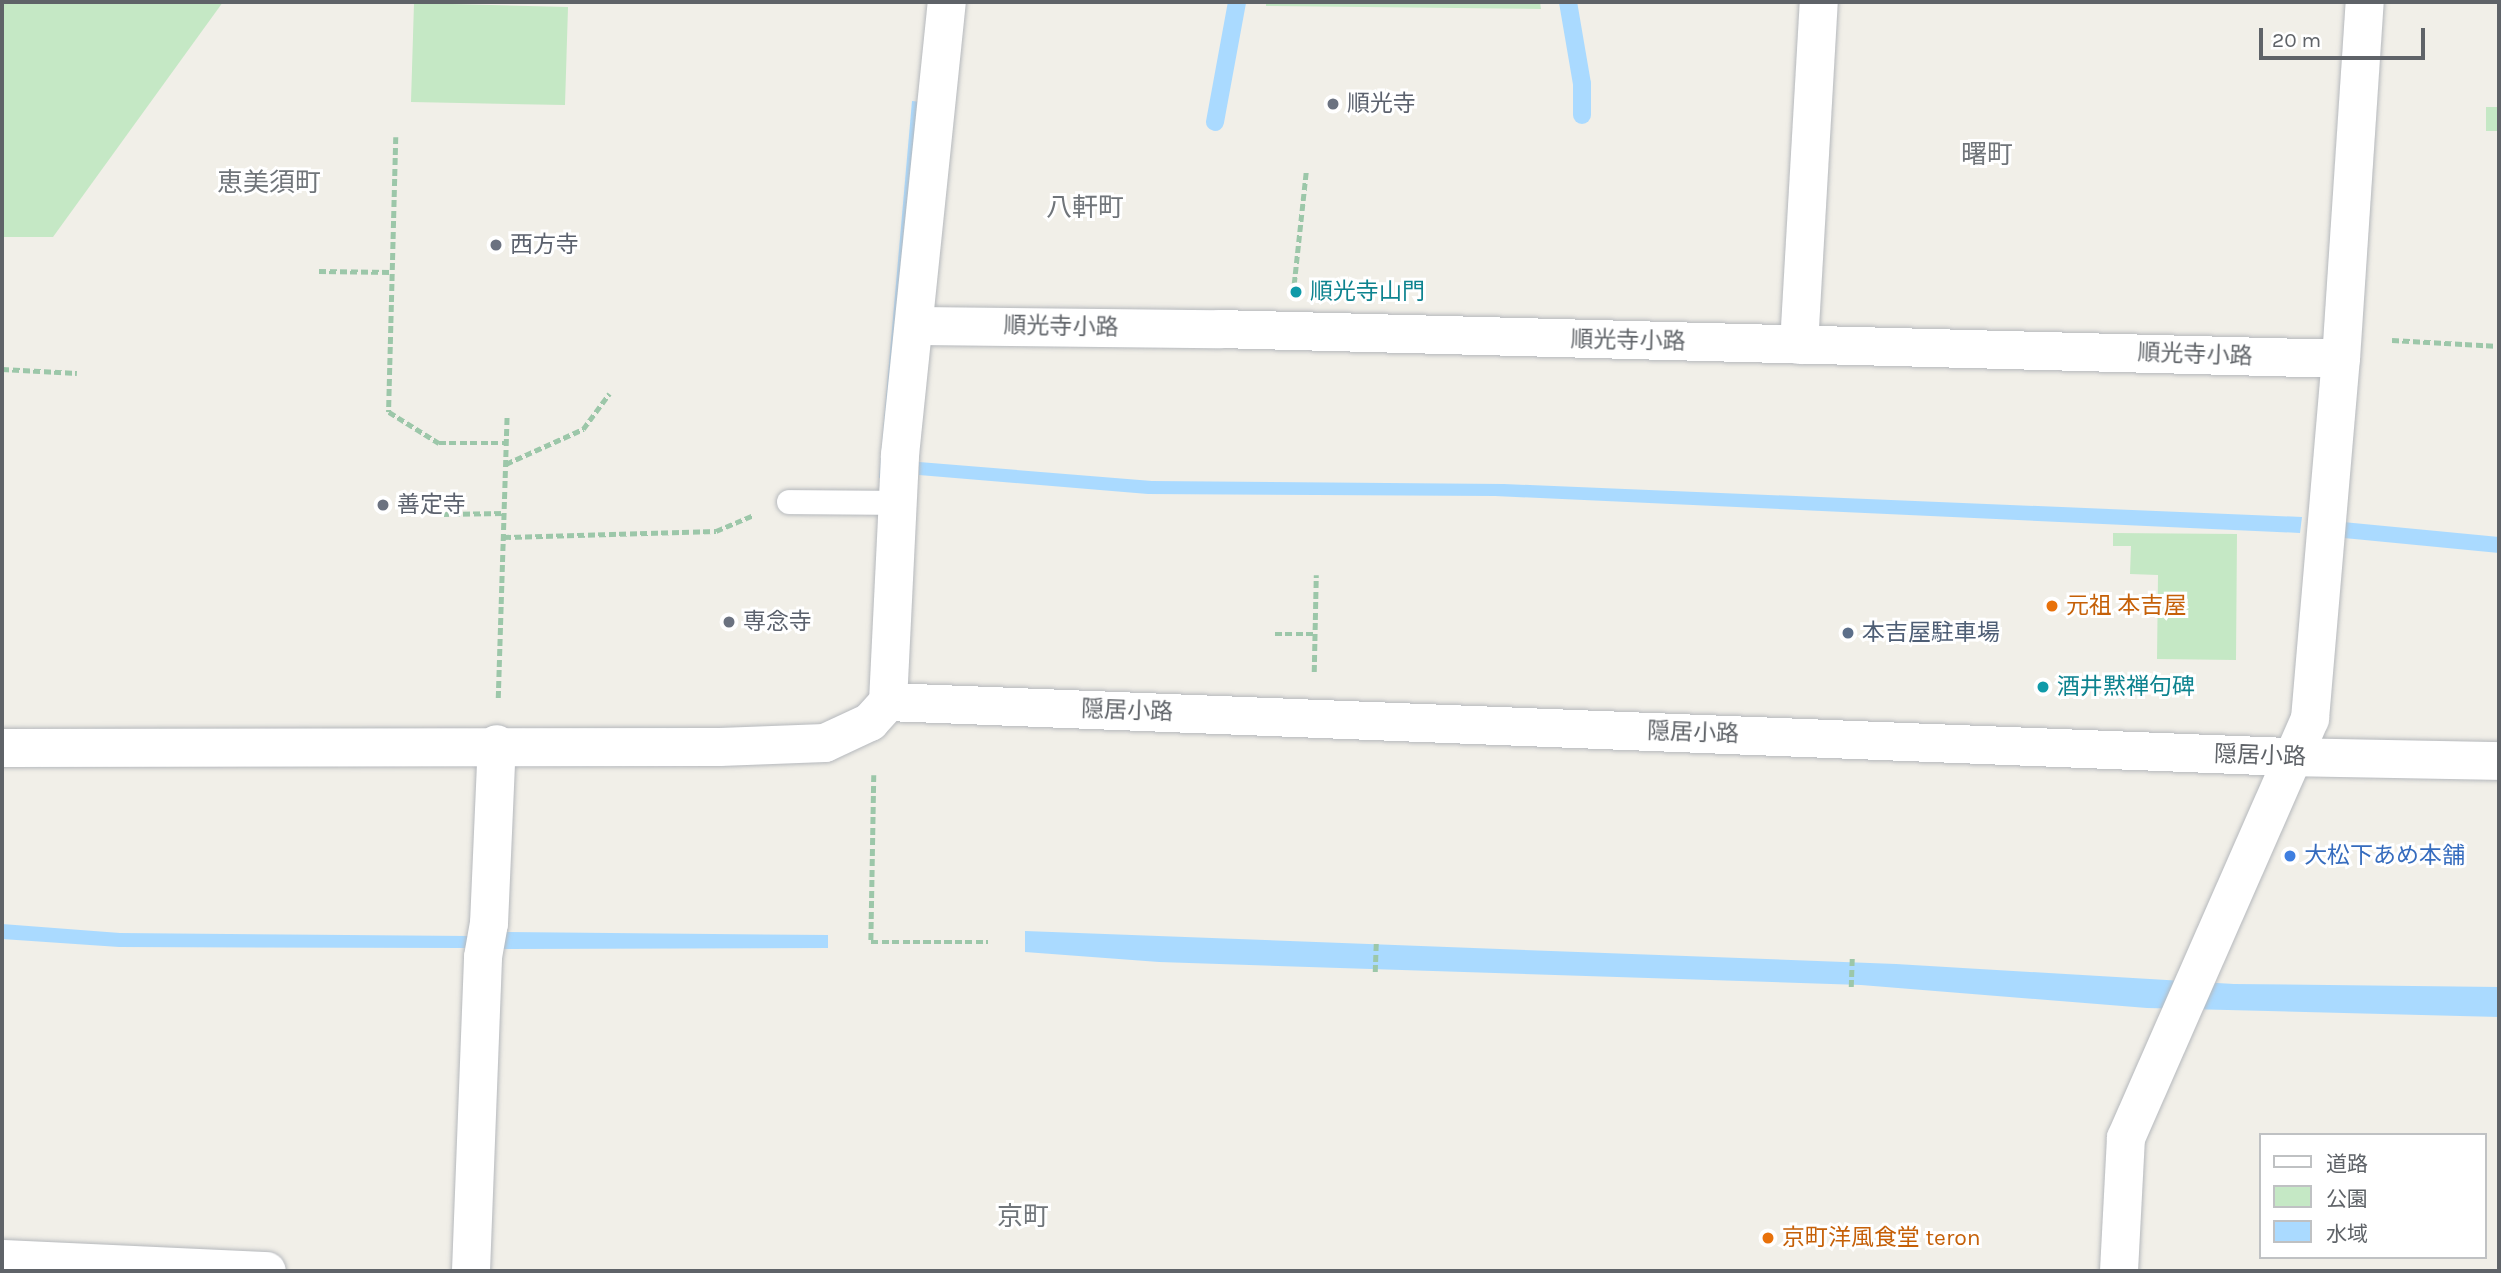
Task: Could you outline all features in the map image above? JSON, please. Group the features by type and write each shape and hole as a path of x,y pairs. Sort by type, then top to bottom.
{"street":[{"path":"2,748 825,743 879,712 892,485 915,326 947,2"},
{"path":"1799,345 1819,2"},
{"path":"2119,1271 2126,1138 2290,757 2310,719 2342,349 2365,2"},
{"name":"順光寺小路","path":"915,326 1294,331 1799,345 2342,349"},
{"name":"隠居小路","path":"879,712 1313,719 2290,757 2499,761"},
{"path":"471,1271 497,744"},
{"path":"2,1259 267,1271"}],"lane":[{"path":"789,502 892,485"}],"path":[{"path":"396,137 389,412 439,443 506,443"},
{"path":"1294,331 1294,268 1306,172"},
{"path":"319,271 392,272"},
{"path":"2342,349 2499,346"},
{"path":"2,369 77,373"},
{"path":"506,464 583,429 609,394"},
{"path":"497,744 507,418"},
{"path":"504,537 716,531 789,502"},
{"path":"442,514 505,513"},
{"path":"1313,719 1316,575"},
{"path":"1275,634 1315,634"},
{"path":"879,712 874,759 871,942 989,942"},
{"path":"1375,972 1376,943"},
{"path":"1851,987 1852,958"}],"green space":[{"path":"2,2 223,2 53,237 2,237"},
{"path":"1266,2 1540,2 1541,9 1266,6"},
{"path":"414,3 568,7 565,105 411,102"},
{"path":"2486,107 2499,107 2499,131 2486,131"},
{"path":"2113,533 2237,534 2236,660 2157,659 2158,575 2130,574 2131,546 2113,546"}],"water":[{"path":"912,101 922,102 888,477 879,478"},
{"path":"919,462 1152,481 1504,484 2302,517 2300,533 1495,496 1148,494 919,475"},
{"path":"2343,522 2499,537 2499,553 2344,538"},
{"path":"2,924 120,933 469,936 465,948 119,947 2,939"},
{"path":"1025,931 1896,964 2234,984 2499,987 2499,1017 2147,1008 1861,985 1159,962 1025,952"},
{"path":"503,932 828,935 828,948 503,949"}],"waterway":[{"path":"1215,122 1237,2"},
{"path":"1568,2 1582,84 1582,115"}],"place":[{"name":"順光寺","path":"1333,104"},
{"name":"西方寺","path":"496,245"},
{"name":"順光寺山門","path":"1296,292"},
{"name":"善定寺","path":"383,505"},
{"name":"元祖 本吉屋","path":"2052,606"},
{"name":"専念寺","path":"729,622"},
{"name":"本吉屋駐車場","path":"1848,633"},
{"name":"酒井黙禅句碑","path":"2043,687"},
{"name":"大松下あめ本舗","path":"2290,856"},
{"name":"京町洋風食堂 teron","path":"1768,1238"}],"district":[{"name":"曙町","path":"1987,155"},
{"name":"恵美須町","path":"269,183"},
{"name":"八軒町","path":"1085,208"},
{"name":"京町","path":"1023,1217"}]}
